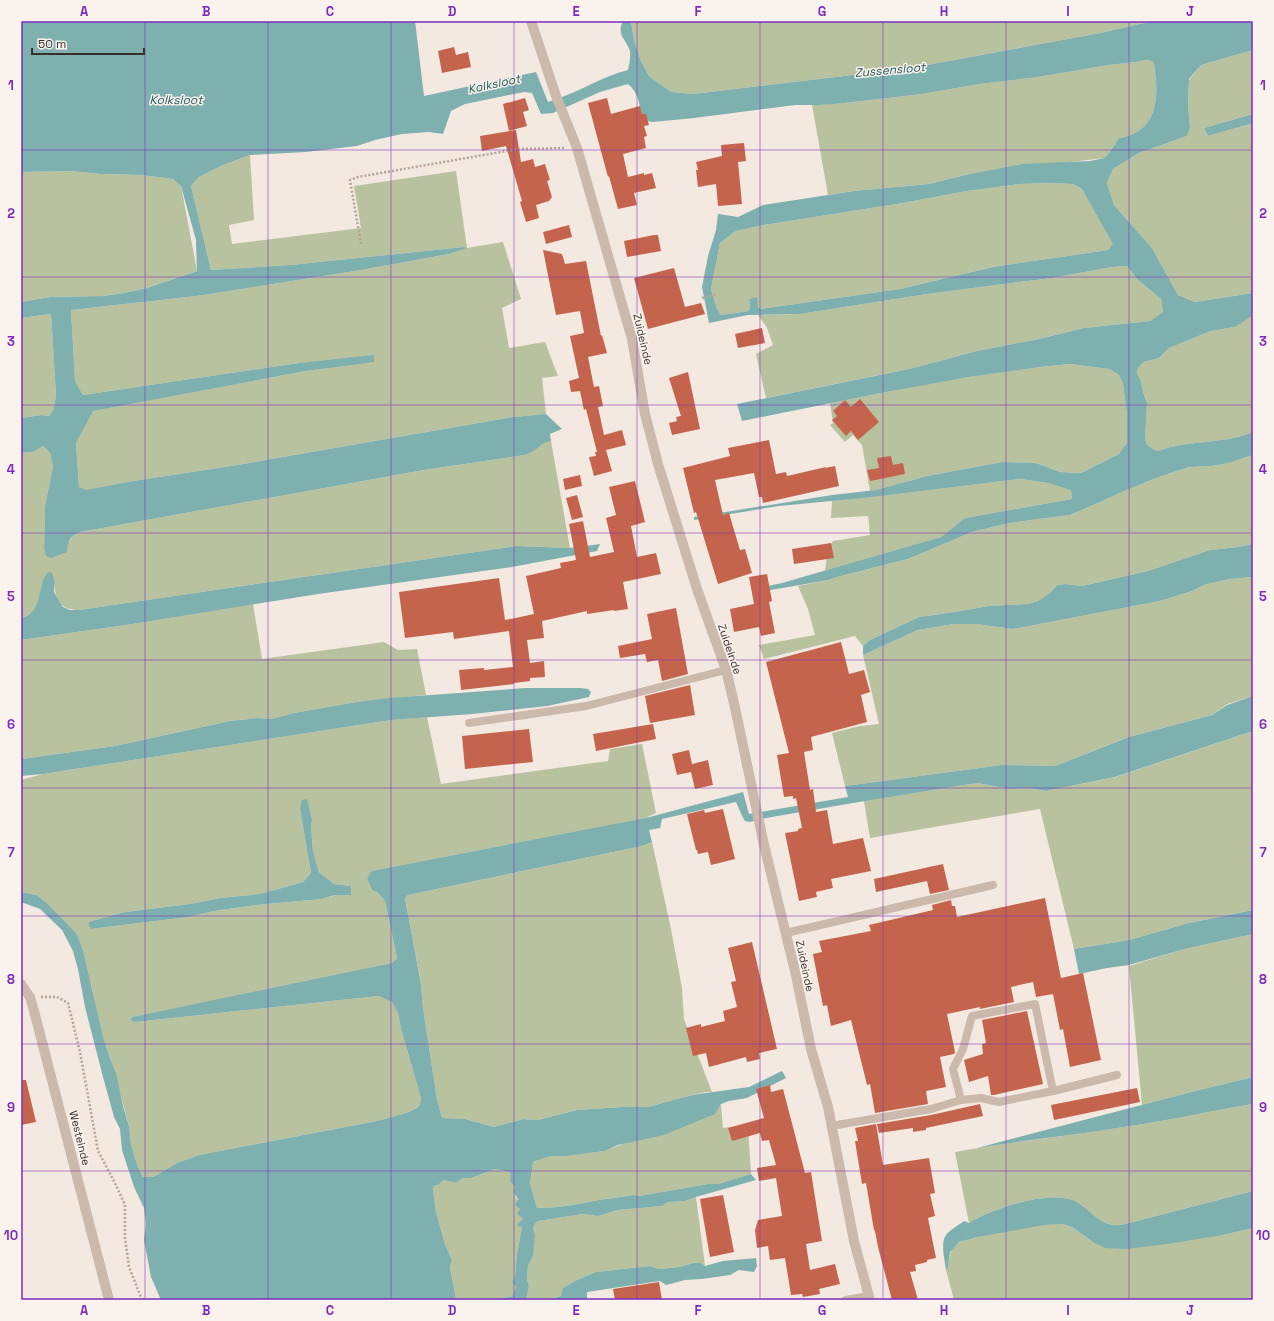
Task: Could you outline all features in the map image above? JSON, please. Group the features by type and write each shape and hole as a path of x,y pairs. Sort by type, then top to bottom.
{"street":[{"name":"Zuideinde","path":"530,21 556,96 577,148 632,339 645,414 658,464 697,590 726,670 764,845 786,933 811,1049 825,1097 854,1241 869,1298"},
{"name":"Westeinde","path":"21,984 30,997 109,1300"}],"lane":[{"path":"469,723 586,706 726,670"},
{"path":"786,933 992,886"},
{"path":"961,1100 953,1069 963,1048 972,1016 1036,1004 1053,1091"},
{"path":"831,1126 930,1109 961,1100 981,1098 999,1102 1053,1091 1117,1075"},
{"name":"Zuideinde","path":"846,1300 869,1298"}],"path":[{"path":"361,244 350,180 518,149 577,148"},
{"path":"702,298 716,294"},
{"path":"30,997 57,997 68,1003 80,1052 98,1151 125,1205 125,1238 129,1267 142,1300"}],"green space":[{"path":"631,21 1153,21 1100,33 911,68 693,94 671,92 649,76 641,61 634,40"},
{"path":"1253,50 1253,114 1204,128 1208,136 1253,123 1253,293 1195,302 1178,295 1152,248 1114,205 1107,183 1113,169 1139,153 1187,136 1190,128 1188,105 1189,80 1201,65"},
{"path":"1146,60 1152,61 1154,64 1156,76 1156,100 1153,111 1149,120 1142,128 1132,134 1119,138 1104,158 965,175 929,184 828,195 812,105 845,103 922,94"},
{"path":"250,155 254,220 229,225 232,244 361,228 354,186 456,171 467,248 503,242 521,299 502,308 509,348 545,342 558,376 542,378 546,414 513,417 231,466 133,481 86,491 79,487 76,443 92,411 306,371 374,361 299,363 83,395 75,381 71,310 197,296 361,270 449,254 466,248 290,265 211,270 191,186 199,177 223,165"},
{"path":"71,171 100,174 141,175 173,179 181,186 197,271 147,288 124,293 103,296 50,297 21,302 21,172"},
{"path":"1019,184 1073,184 1082,189 1114,244 1108,250 993,267 900,289 761,309 749,299 750,308 748,311 721,315 717,309 711,289 720,243 736,231 967,191"},
{"path":"1127,266 1138,280 1161,299 1163,312 1150,321 1084,328 1039,339 977,351 909,369 766,398 756,354 773,345 767,328 758,315 800,314 927,294 1052,278 1112,267"},
{"path":"51,314 56,396 53,412 49,416 41,415 21,418 21,318"},
{"path":"1250,316 1253,316 1253,432 1230,439 1169,447 1158,451 1147,445 1145,439 1147,403 1141,381 1137,373 1138,368 1144,362 1159,358 1169,348 1211,331 1235,327"},
{"path":"1070,364 1109,369 1119,375 1123,384 1127,415 1127,442 1119,454 1081,473 1060,472 1036,463 1002,462 927,476 870,491 862,445 853,435 845,442 830,425 833,423 830,403 919,385 979,375"},
{"path":"547,441 551,441 570,548 516,546 79,610 73,610 63,606 60,603 57,599 55,582 42,583 39,599 34,609 27,616 21,618 21,453 33,452 43,446 50,453 53,466 45,506 44,548 68,544 74,534 80,532 424,470 525,455"},
{"path":"1253,455 1253,544 1210,550 1148,571 1082,586 1065,584 1057,585 1050,593 1038,601 1028,604 988,606 919,617 870,640 863,646 855,636 764,659 759,645 815,635 808,609 798,586 829,580 908,559 972,532 1009,523 1070,515 1156,478 1189,467 1212,466"},
{"path":"1020,479 1048,483 1071,489 1072,499 965,518 941,537 825,571 828,549 833,541 870,535 868,516 831,518 832,501"},
{"path":"1253,577 1253,696 1227,704 1212,715 1129,737 1055,766 1002,765 845,786 832,733 860,726 879,724 863,655 918,630 954,624 976,624 1013,629 1160,601 1192,591 1204,585 1229,579"},
{"path":"253,604 262,659 384,642 398,650 417,649 426,695 356,702 294,713 271,719 258,718 230,721 115,746 21,759 21,640 126,625"},
{"path":"427,717 441,784 608,761 610,749 642,744 656,813 646,818 618,824 371,871 367,879 372,890 377,892 385,901 397,958 392,963 130,1020 135,1022 379,996 393,1002 398,1013 401,1029 421,1098 420,1104 417,1108 406,1113 377,1121 199,1155 177,1163 153,1177 143,1177 138,1169 131,1144 129,1126 111,1059 104,1040 83,950 77,934 49,905 37,895 21,892 21,780 43,774 391,720","holes":["300,809 312,820 313,851 319,872 334,884 351,886 351,895 336,895 322,899 256,905 214,911 189,917 90,929 88,922 125,912 190,904 220,898 260,894 303,882 311,873"]},
{"path":"1253,731 1253,910 1189,923 1129,940 1074,949 1040,809 870,838 864,801 977,783 1010,789 1028,788 1046,791 1116,777"},
{"path":"652,842 682,988 684,1019 712,1092 692,1095 648,1107 577,1110 538,1120 523,1119 494,1127 465,1119 442,1118 437,1099 423,1008 421,983 405,898 408,895 642,846"},
{"path":"1253,934 1253,1077 1142,1105 1129,966 1185,949"},
{"path":"1253,1104 1253,1191 1120,1225 1105,1223 1080,1204 1064,1198 1036,1199 1020,1202 991,1212 969,1223 955,1152 1140,1125"},
{"path":"721,1105 723,1128 746,1125 748,1127 751,1174 718,1184 708,1184 639,1196 634,1195 603,1199 561,1207 537,1208 530,1183 533,1162 551,1156 567,1156 605,1151"},
{"path":"495,1169 510,1172 515,1186 513,1192 524,1218 518,1226 522,1227 517,1254 515,1277 512,1282 516,1287 512,1296 494,1300 457,1300 450,1268 452,1260 445,1244 436,1212 433,1189 434,1186 438,1185 444,1180 456,1183 463,1178 471,1178"},
{"path":"696,1197 705,1266 700,1263 693,1263 680,1267 659,1269 650,1266 596,1272 577,1280 561,1296 549,1300 526,1300 529,1286 527,1279 528,1266 533,1256 533,1229 538,1221 583,1214 598,1216 618,1210 661,1206 668,1202 686,1201"},
{"path":"1062,1224 1072,1227 1093,1242 1223,1235 1253,1228 1253,1300 954,1300 946,1270 952,1250 958,1243 985,1235 1045,1225"}],"water":[{"name":"Kolksloot","path":"21,21 415,21 424,96 536,72 548,102 628,70 630,51 621,33 623,21 631,21 634,40 641,61 649,76 671,92 693,94 911,68 1100,33 1153,21 1253,21 1253,50 1201,65 1189,79 1188,104 1190,128 1187,136 1139,153 1113,169 1107,183 1114,205 1152,248 1178,295 1195,302 1253,293 1253,316 1235,327 1211,331 1169,348 1159,358 1144,362 1138,368 1137,373 1141,381 1147,403 1145,439 1147,445 1158,451 1181,445 1230,439 1253,432 1253,455 1228,463 1212,466 1189,467 1156,478 1070,515 1009,523 972,532 908,559 829,580 754,593 753,589 782,583 941,537 965,518 1072,499 1071,490 1048,483 1020,479 863,498 779,506 694,520 694,517 832,495 876,490 927,476 1002,462 1036,463 1060,472 1081,473 1119,454 1127,442 1127,415 1123,384 1119,375 1109,369 1070,364 969,377 742,421 737,404 909,369 977,351 1039,339 1084,328 1150,321 1163,312 1161,299 1138,280 1127,266 1112,267 1052,278 927,294 800,314 748,315 709,323 702,287 708,256 716,230 718,214 738,217 763,205 854,191 929,184 965,175 1023,164 1090,161 1104,158 1119,138 1132,134 1142,128 1149,120 1156,100 1156,76 1154,64 1152,61 1146,60 922,94 845,103 795,105 653,122 642,120 637,96 635,91 628,84 600,92 553,113 541,114 532,93 524,92 465,104 451,111 443,134 429,132 402,134 357,146 306,152 250,155 223,165 199,177 191,186 211,270 290,265 464,247 467,248 449,254 361,270 197,296 71,310 75,381 83,395 299,363 374,355 374,362 306,371 93,411 76,443 79,487 86,490 513,417 546,414 562,429 550,434 551,441 544,443 525,455 424,470 80,532 70,539 67,552 51,558 46,556 44,548 45,506 53,466 50,453 43,446 33,452 21,453 21,418 41,415 49,416 53,411 56,396 51,314 21,318 21,302 50,297 103,296 124,293 147,288 197,271 196,240 181,186 173,179 141,175 100,174 71,171 21,172","holes":["1019,184 1073,184 1082,189 1113,244 1108,250 993,267 900,289 761,309 758,307 757,297 749,299 750,308 748,311 721,315 717,309 711,289 720,243 736,231 967,191"]},
{"path":"1253,114 1253,123 1208,136 1204,128"},
{"path":"600,544 597,551 512,567 318,594 126,625 21,640 21,618 28,615 33,610 39,598 44,578 48,572 52,573 55,582 54,592 63,607 70,610 79,610 516,546 570,548"},
{"path":"1253,544 1253,577 1229,579 1204,585 1192,591 1160,601 1013,629 976,624 954,624 918,630 863,655 863,646 870,640 919,617 988,606 1028,604 1038,601 1050,593 1057,585 1065,584 1082,586 1148,571 1210,550"},
{"path":"526,688 581,688 588,689 591,692 589,697 547,706 472,714 391,720 43,774 21,776 21,759 115,746 230,721 258,718 271,719 294,713 389,698"},
{"path":"1253,696 1253,731 1115,777 1046,791 1028,788 1010,789 977,783 853,803 750,822 745,821 736,802 662,819 660,828 649,830 652,842 642,846 408,895 405,898 421,984 423,1008 437,1099 442,1118 465,1119 494,1127 523,1119 538,1120 577,1110 648,1107 692,1095 749,1087 782,1071 786,1078 747,1098 721,1104 715,1114 664,1135 618,1145 605,1151 567,1156 551,1156 533,1162 530,1183 537,1208 561,1207 708,1184 718,1184 751,1174 756,1180 686,1201 668,1202 662,1206 618,1210 598,1216 583,1214 538,1221 533,1229 535,1235 533,1256 528,1266 527,1279 529,1286 526,1300 494,1300 512,1296 516,1287 512,1282 515,1277 517,1254 522,1227 517,1226 523,1218 517,1214 520,1209 515,1205 518,1199 513,1192 515,1186 510,1181 510,1172 495,1169 471,1178 463,1178 456,1183 444,1180 438,1185 434,1186 433,1189 436,1212 445,1244 452,1260 450,1268 457,1300 161,1300 151,1277 144,1240 146,1224 144,1208 134,1187 122,1150 120,1129 114,1117 103,1077 85,1007 73,951 62,930 40,909 21,902 21,892 37,895 49,905 77,934 83,950 104,1040 117,1077 129,1126 131,1144 138,1168 143,1177 153,1177 177,1163 199,1155 377,1121 406,1113 417,1108 420,1104 421,1098 401,1029 398,1013 392,1002 379,996 135,1022 130,1020 133,1017 392,963 397,958 385,901 377,892 372,890 367,879 371,871 646,818 743,792 749,814 848,797 845,786 1002,765 1055,766 1129,737 1212,715 1227,705"},
{"path":"307,799 312,820 313,851 319,872 334,884 351,886 351,895 335,895 322,899 256,905 214,911 189,917 90,929 88,922 125,912 190,904 220,898 260,894 303,882 311,873 300,809 302,800"},
{"path":"1253,910 1253,934 1185,949 1129,965 1079,974 1074,949 1129,940 1189,923"},
{"path":"1253,1077 1253,1104 1140,1125 977,1148 1199,1090"},
{"path":"1253,1191 1253,1228 1223,1235 1125,1249 1105,1248 1093,1242 1072,1227 1062,1224 1044,1225 977,1237 959,1242 950,1252 948,1267 946,1270 943,1243 948,1233 964,1221 969,1223 979,1217 1021,1202 1036,1199 1064,1198 1080,1204 1105,1223 1118,1225"},
{"path":"756,1258 757,1266 754,1272 739,1270 730,1275 685,1280 666,1285 660,1281 587,1292 587,1298 583,1300 549,1300 561,1296 563,1288 596,1272 650,1266 659,1269 680,1267 693,1263 701,1263 705,1266 723,1261"}],"building":[{"path":"454,47 456,55 468,52 471,67 442,73 438,51"},
{"path":"525,98 529,110 523,112 527,126 509,131 503,104"},
{"path":"607,98 611,114 640,106 642,114 646,114 649,125 644,126 647,136 644,137 646,148 623,154 628,177 644,173 644,175 652,173 656,188 634,193 637,205 618,209 588,103"},
{"path":"516,130 521,162 533,159 535,167 545,164 550,180 547,181 552,197 549,201 536,205 539,218 526,222 520,202 522,201 506,146 482,151 480,136"},
{"path":"744,143 746,161 738,162 742,204 718,206 716,184 698,187 696,170 698,170 696,162 722,156 721,145"},
{"path":"569,225 572,237 546,244 543,232"},
{"path":"658,235 661,251 627,257 624,241"},
{"path":"543,250 562,254 565,264 586,261 601,336 602,335 607,353 588,357 594,387 599,386 603,406 598,407 604,435 622,430 626,445 606,450 612,471 594,476 589,457 596,456 595,452 597,452 586,409 584,410 580,391 571,392 569,381 579,378 570,336 584,333 580,311 556,315"},
{"path":"674,268 685,307 701,303 705,314 648,329 634,278"},
{"path":"762,328 765,343 738,348 735,334"},
{"path":"688,372 700,429 672,435 669,423 677,421 676,417 681,416 669,378"},
{"path":"860,399 879,422 858,440 851,431 846,436 832,420 837,416 833,411 845,400 851,407"},
{"path":"769,440 776,474 786,472 787,476 835,466 839,486 763,503 762,497 759,497 754,473 715,480 723,515 729,513 740,550 745,549 752,573 718,584 696,512 694,513 683,468 730,456 728,448"},
{"path":"891,456 893,465 903,463 905,474 870,481 867,470 879,468 877,458"},
{"path":"580,475 582,486 565,490 563,479"},
{"path":"635,481 645,522 631,526 637,557 656,553 661,574 623,582 628,609 587,614 587,611 542,621 544,638 527,640 530,663 544,661 545,677 530,678 530,681 514,684 461,690 459,670 484,668 484,670 513,667 509,631 454,639 453,632 405,638 399,592 499,578 505,620 534,614 526,576 561,568 560,563 576,560 569,524 583,521 590,557 614,552 606,518 616,515 609,487"},
{"path":"577,495 583,517 572,520 566,498"},
{"path":"831,543 834,558 794,564 792,549"},
{"path":"767,574 772,601 769,602 775,633 761,636 759,627 734,632 730,609 754,604 749,577"},
{"path":"676,608 688,674 662,681 658,660 647,662 645,654 620,658 618,646 652,639 647,614"},
{"path":"841,642 849,674 864,670 870,692 861,695 867,722 811,737 813,750 804,752 810,790 813,789 816,812 827,810 833,844 863,838 871,871 831,879 833,888 816,892 817,897 799,901 785,833 798,831 798,829 802,828 796,798 793,799 793,796 784,797 777,755 789,753 766,662"},
{"path":"690,685 695,715 650,723 645,696"},
{"path":"653,724 656,739 596,751 593,734"},
{"path":"529,729 533,762 465,769 462,736"},
{"path":"689,750 692,764 708,760 713,785 695,789 691,772 677,775 672,754"},
{"path":"723,809 735,859 711,865 708,852 698,854 696,850 687,814 704,810 705,813"},
{"path":"943,864 949,890 930,894 927,881 876,892 874,879"},
{"path":"1045,898 1061,978 1083,973 1101,1060 1070,1067 1063,1029 1060,1030 1053,994 1036,997 1033,982 1011,987 1014,1002 947,1014 955,1052 954,1054 940,1057 946,1087 926,1091 928,1104 875,1113 870,1084 867,1085 851,1020 831,1026 827,1005 823,1006 813,954 822,952 819,941 871,931 869,925 933,910 932,905 951,900 952,906 955,906 957,917"},
{"path":"752,942 777,1049 759,1053 760,1059 747,1062 746,1057 709,1067 706,1053 693,1056 686,1028 701,1024 701,1027 725,1021 723,1011 737,1007 731,982 736,981 728,948"},
{"path":"1027,1011 1043,1084 991,1095 988,1076 969,1082 964,1060 983,1054 982,1044 986,1043 982,1020"},
{"path":"21,1080 26,1080 36,1122 21,1125"},
{"path":"770,1085 771,1092 783,1089 805,1173 811,1172 822,1241 806,1244 810,1270 835,1264 840,1284 819,1289 820,1294 803,1297 802,1294 791,1295 785,1258 770,1260 768,1246 757,1248 755,1230 758,1220 782,1216 776,1178 759,1181 757,1168 776,1165 769,1140 762,1141 760,1133 732,1141 728,1128 764,1118 756,1089"},
{"path":"1137,1088 1140,1102 1054,1120 1051,1105"},
{"path":"980,1104 983,1116 926,1128 926,1130 913,1132 913,1128 879,1133 877,1124 931,1115"},
{"path":"876,1124 883,1165 929,1158 935,1193 930,1194 935,1216 928,1218 936,1258 915,1265 916,1271 910,1272 918,1300 892,1300 874,1230 866,1183 862,1184 855,1141 858,1141 855,1128"},
{"path":"723,1195 734,1252 710,1257 700,1199"},
{"path":"659,1282 662,1300 615,1300 613,1289"}],"water label":[{"name":"Zussensloot","path":"890,70"}]}
